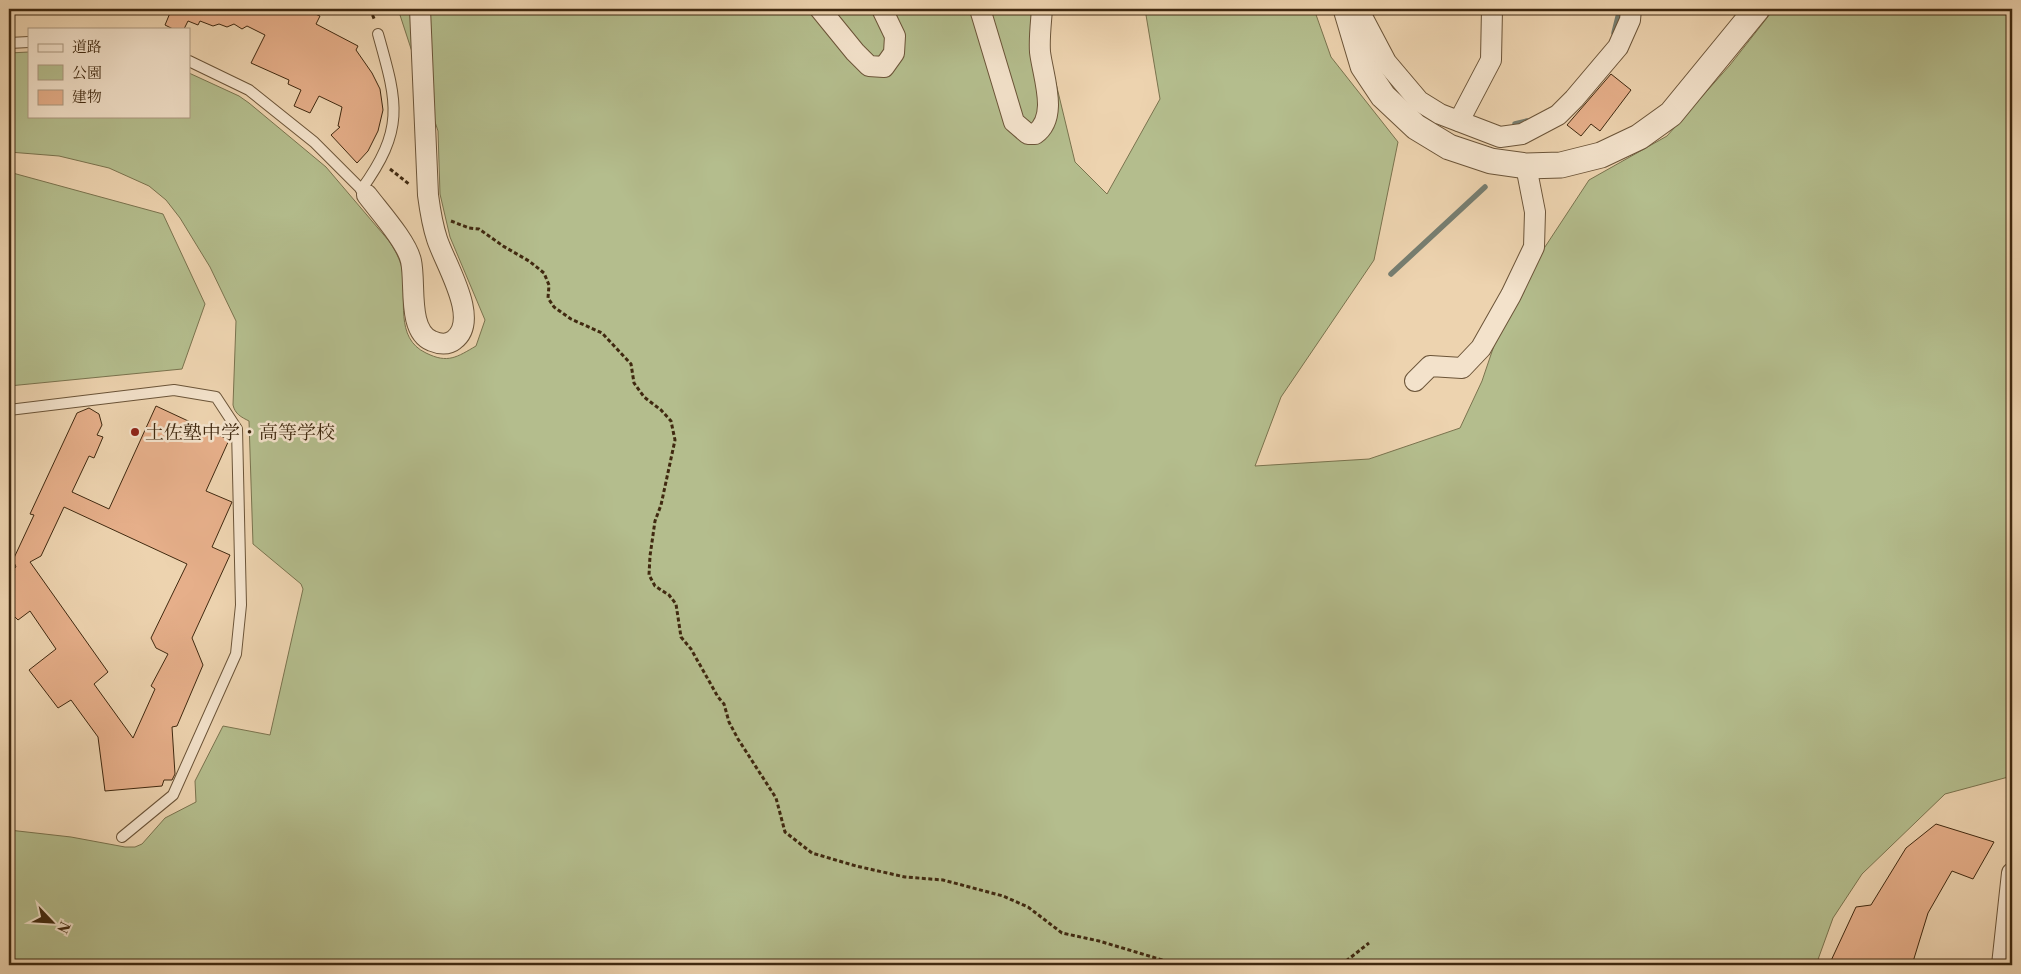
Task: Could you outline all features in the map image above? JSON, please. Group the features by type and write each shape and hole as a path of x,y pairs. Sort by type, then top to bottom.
{"street":[{"path":"364,192 402,243 411,260 415,314 421,332 430,341 441,344 452,342 460,335 464,326 465,316 461,298 444,260 430,218 420,9"},
{"path":"820,9 869,66 884,67 894,53 895,36 882,9"},
{"path":"980,9 1014,122 1028,134 1035,134 1043,129 1047,118 1048,105 1040,50 1042,9"},
{"path":"1346,9 1363,66 1383,96 1416,127 1449,147 1491,161 1526,166 1561,165 1601,156 1639,137 1671,114 1757,9"},
{"path":"1358,9 1386,62 1419,101 1440,114 1500,137 1522,134 1558,115 1618,47 1630,20 1631,9"},
{"path":"1458,121 1491,60 1492,9"},
{"path":"1415,381 1430,366 1462,368 1481,348 1511,295 1534,247 1535,212 1526,166"},
{"path":"2002,965 2012,873"}],"lane":[{"path":"190,61 249,90 314,142 364,192 381,160 390,135 394,108 392,84 378,34"},
{"path":"9,43 28,42"},
{"path":"9,410 174,390 216,397 237,429 241,604 236,654 173,795 122,837"}],"path":[{"path":"381,160 399,178 413,188"},
{"path":"446,218 463,227 479,229 529,261 544,273 548,285 548,298 554,307 572,319 602,333 631,364 634,383 644,396 671,421 675,440 656,521 649,574 655,586 669,595 676,604 681,637 691,649 718,697 724,704 729,722 738,739 776,798 785,832 812,853 856,866 905,877 943,880 977,888 1006,897 1028,907 1062,933 1069,936 1099,941 1179,965"},
{"path":"1341,965 1369,943"}],"green space":[{"path":"398,9 1038,9 1075,162 1107,194 1160,99 1145,9 1314,9 1331,57 1398,142 1374,260 1281,397 1255,466 1369,459 1460,428 1482,381 1502,322 1541,253 1589,180 1667,136 1730,65 1774,9 2012,9 2012,776 1945,794 1862,874 1833,918 1816,965 9,965 9,830 135,847 142,844 165,818 196,802 195,781 223,726 270,735 303,589 301,584 253,544 249,421 237,413 233,405 236,321 210,267 180,218 166,200 149,186 109,168 59,156 9,152 9,53 28,52 28,118 190,118 190,73 239,96 249,103 326,167 389,241 402,269 404,317 409,338 426,353 446,359 458,356 476,346 485,320 450,237 440,194 438,131"},
{"path":"9,172 163,214 205,304 182,369 9,386"}],"building":[{"path":"161,9 303,9 320,16 316,24 358,46 356,50 372,73 380,89 383,110 378,131 368,151 357,163 331,135 340,127 338,126 342,107 319,96 310,113 294,106 301,90 288,84 289,80 251,63 265,35 247,26 242,29 234,24 227,27 219,24 213,26 200,21 198,25 188,21 184,28 171,28 165,25 170,13"},
{"path":"1611,74 1631,90 1600,131 1591,124 1581,136 1567,125"},
{"path":"156,406 229,440 206,491 232,502 212,547 230,555 192,638 203,665 177,726 172,727 175,774 172,780 164,780 162,786 105,791 98,737 71,700 58,708 29,670 56,649 30,611 18,620 9,611 9,572 16,567 13,560 34,515 30,514 77,413 89,408 99,414 102,425 97,435 103,437 94,458 89,456 72,492 109,509","holes":["64,507 187,564 151,638 156,648 168,654 151,686 155,689 133,738 94,684 108,672 30,562 41,556"]},
{"path":"1936,824 1994,842 1973,879 1952,871 1928,913 1912,965 1874,965 1864,960 1861,965 1829,965 1856,907 1871,905 1906,848"}],"waterway":[{"path":"1614,33 1620,9"},
{"path":"1515,124 1527,121"},
{"path":"1391,274 1485,187"}],"place":[{"name":"土佐塾中学・高等学校","path":"135,432"}]}
